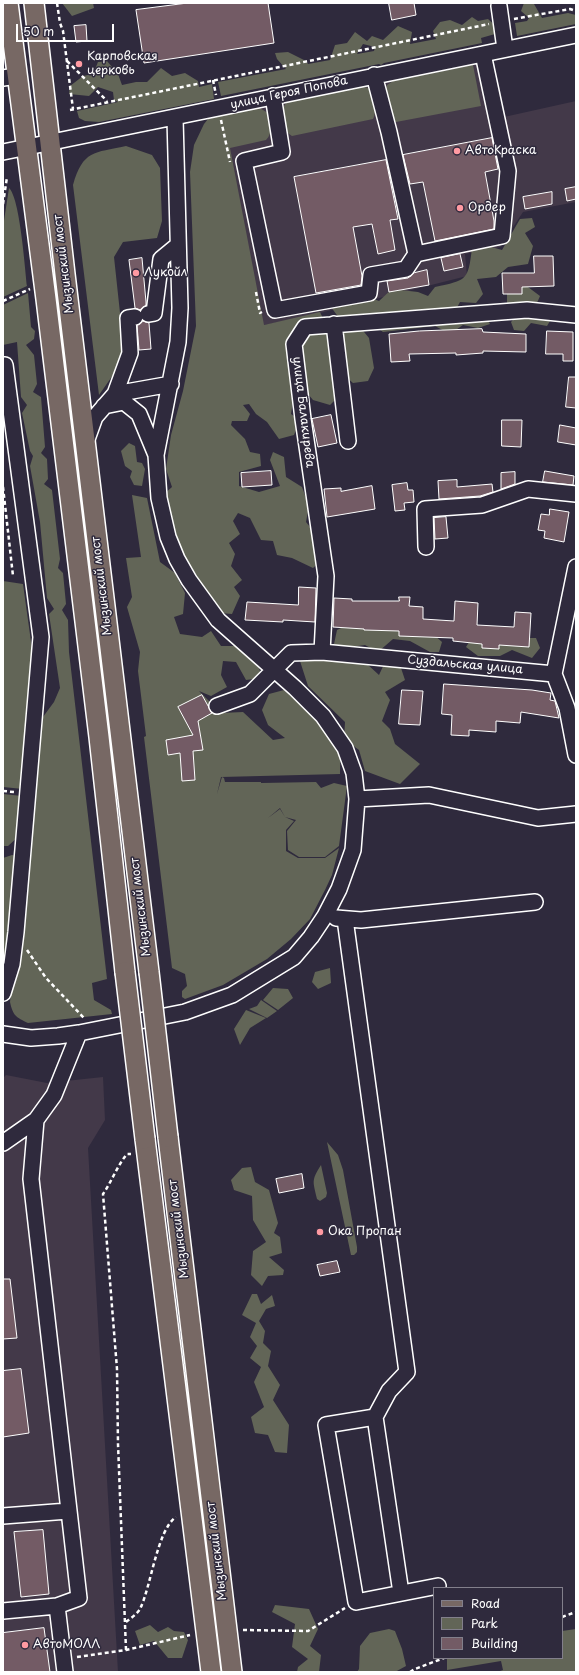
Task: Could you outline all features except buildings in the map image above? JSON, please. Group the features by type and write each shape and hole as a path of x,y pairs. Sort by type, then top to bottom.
{"main road":[{"name":"Мызинский мост","path":"8,3 10,77 26,147 46,299 99,737 125,972 210,1672"},
{"name":"Мызинский мост","path":"34,3 232,1672"}],"street":[{"path":"499,6 505,49"},
{"name":"улица Героя Попова","path":"3,152 175,118 374,75 576,35"},
{"path":"273,96 282,152 244,161 275,310 369,293 371,275 406,269 416,254 502,236 508,171 483,54"},
{"path":"374,75 389,132 416,254"},
{"path":"3,1034 31,1038 79,1033 185,1012 232,995 294,957 311,937 326,916 339,889 353,850 357,799 354,773 345,748 323,716 295,688 218,620 193,585 177,559 168,537 159,498 156,455 178,342 180,308 175,118"},
{"path":"85,443 95,417 115,394 130,353 128,318 154,313 161,258 178,245"},
{"name":"улица Балакирева","path":"322,652 326,576 303,419 294,344 305,327 527,310 576,315"},
{"path":"334,324 348,441"},
{"path":"3,993 12,964 16,932 41,637 5,365"},
{"path":"115,394 171,384"},
{"path":"104,406 124,402 139,414 156,455"},
{"path":"426,547 425,509 482,505 528,489 576,494"},
{"path":"576,567 554,674 567,708 576,754"},
{"name":"Суздальская улица","path":"217,706 250,694 291,653 322,652 554,674"},
{"path":"357,799 429,795 538,818 576,814"},
{"path":"326,916 345,920 361,920 535,902"},
{"path":"345,920 407,1372 389,1391 375,1417 401,1593"},
{"path":"3,1143 36,1120 54,1095 79,1033"},
{"path":"3,1611 57,1606 79,1598 31,1179 36,1120"},
{"path":"375,1417 326,1425 356,1602 438,1586"},
{"path":"3,1516 68,1511"},
{"path":"57,1606 65,1665"}],"path":[{"path":"57,3 67,61 71,109 501,22 570,9 576,11"},
{"path":"67,61 108,102"},
{"path":"213,80 217,98"},
{"path":"3,204 7,177"},
{"path":"3,301 31,288"},
{"path":"3,487 13,576"},
{"path":"16,932 46,978 96,1030"},
{"path":"126,1650 118,1444 117,1369 103,1194 127,1154 146,1146"},
{"path":"126,1622 139,1610 161,1542 171,1520 190,1506"},
{"path":"243,1630 308,1632 356,1602"},
{"path":"563,1617 576,1612"},
{"path":"65,1665 190,1635"},
{"path":"410,1672 441,1659"}],"shaded area":[{"path":"491,61 504,117 576,101 576,202 523,212 500,247 465,254 467,276 300,318 244,329 208,119 258,107"},
{"path":"6,1075 47,1083 103,1077 105,1120 88,1148 118,1672 3,1672 3,1078"}],"green space":[{"path":"62,3 93,3 94,8 72,16"},
{"path":"524,3 534,4 542,18 568,13 576,15 576,24 517,36 515,23 527,21 529,18 521,11"},
{"path":"472,17 478,21 488,19 498,28 495,34 481,38 482,43 384,63 381,65 379,64 221,96 218,82 286,69 277,59 275,53 288,52 306,61 308,64 330,60 335,45 347,43 355,32 367,41 372,36 383,40 398,26 412,32 410,44 436,39 433,31 440,22 450,20 462,25","holes":["363,44 375,47 374,51 357,54"]},
{"path":"107,61 118,74 122,85 136,82 147,82 161,68 172,76 185,73 198,81 199,87 212,84 214,99 99,122 85,121 79,118 77,111 118,102 114,100 113,92 98,87 89,96 69,94 70,86 83,76 93,74 98,62"},
{"path":"473,65 481,106 396,122 391,119 385,92 387,85 393,81"},
{"path":"362,87 371,90 373,93 375,107 373,119 292,136 285,131 283,108 288,101"},
{"path":"258,107 268,113 271,131 266,140 230,148 264,325 320,312 328,329 360,327 369,338 374,368 368,381 353,383 346,377 339,396 330,405 313,400 303,388 295,390 291,414 300,420 294,435 279,439 267,422 256,414 249,404 243,405 250,414 247,421 232,421 231,425 245,439 250,452 260,454 261,466 239,472 239,486 259,492 280,486 270,460 273,452 284,457 286,477 302,487 309,506 306,522 319,538 321,561 313,568 292,558 277,555 273,541 261,540 250,518 238,513 233,521 240,534 229,543 235,554 231,566 242,580 234,587 240,596 232,614 220,613 183,554 168,511 164,494 172,487 166,469 171,435 183,391 196,326 190,172 194,145 208,119"},
{"path":"126,146 152,155 160,168 162,221 157,238 123,242 114,257 124,350 120,365 99,395 73,185 81,165 91,155"},
{"path":"9,188 13,194 19,219 27,286 3,297 3,227"},
{"path":"532,218 535,227 525,233 533,246 528,264 508,267 496,277 477,279 483,294 476,303 460,302 454,313 485,315 490,324 478,328 463,325 450,334 435,326 383,332 374,325 375,314 339,318 331,307 369,297 379,301 392,289 418,292 428,296 435,287 454,283 464,277 469,267 472,248 481,244 502,250 520,219"},
{"path":"524,284 540,296 537,303 553,316 547,326 531,323 524,331 514,330 511,322 523,309 507,303 507,292"},
{"path":"28,293 31,327 35,331 34,339 26,345 34,355 37,384 33,392 41,397 45,447 41,453 47,459 48,479 44,484 52,490 60,559 58,568 63,573 66,604 62,610 68,620 69,652 107,979 92,983 94,1000 111,1010 112,1014 28,1023 16,1016 12,1010 10,1002 40,721 54,702 60,688 49,614 54,609 47,598 40,522 30,466 33,456 30,451 22,413 27,405 21,397 17,342 3,345 3,305"},
{"path":"129,443 135,446 137,462 142,463 145,469 142,486 134,485 130,477 132,471 125,466 121,451"},
{"path":"132,495 147,498 160,562 175,573 185,593 183,614 174,617 180,634 202,637 211,631 221,646 235,646 259,668 262,678 246,680 236,662 223,661 221,675 227,687 211,696 199,691 221,713 243,712 273,740 285,738 268,725 262,710 269,694 284,690 323,725 330,734 339,752 340,774 221,777 217,794 222,777 224,778 225,782 316,782 321,788 334,783 347,786 339,846 325,857 299,857 288,850 287,831 296,820 285,817 294,821 286,830 286,851 298,858 325,858 339,848 332,875 310,919 291,939 267,959 223,985 185,999 182,997 182,991 187,986 185,974 172,968 144,737 146,736 138,671 140,652 127,607 132,597 126,558 141,557"},
{"path":"3,581 23,584 33,656 23,789 3,787"},
{"path":"353,622 388,626 404,634 424,626 442,642 439,652 430,652 410,641 393,639 378,652 365,645 344,648 334,644 337,630"},
{"path":"536,638 540,648 532,658 512,650 500,656 478,656 466,647 471,639"},
{"path":"313,648 352,664 367,664 379,675 386,660 399,662 405,680 385,692 390,700 382,721 390,729 395,744 420,764 400,784 365,771 359,750 344,739 345,722 308,686 300,661"},
{"path":"3,794 22,796 19,836 8,846 3,846"},
{"path":"12,855 17,856 7,962 3,978 3,858"},
{"path":"330,968 331,983 318,989 312,982 315,972"},
{"path":"273,988 288,989 293,998 278,1010 263,1000"},
{"path":"261,1000 277,1011 267,1018 249,1009 257,1006"},
{"path":"246,1010 266,1018 250,1028 240,1045 234,1029"},
{"path":"327,1142 338,1155 343,1170 357,1247 357,1252 354,1255 351,1255"},
{"path":"321,1165 327,1193 326,1197 320,1201 317,1199 314,1178"},
{"path":"251,1167 255,1182 269,1190 278,1223 274,1233 280,1237 282,1253 269,1257 284,1270 283,1275 268,1276 262,1286 251,1275 253,1251 266,1242 253,1220 252,1196 234,1190 231,1180 242,1168"},
{"path":"252,1294 257,1294 261,1304 272,1295 275,1306 266,1309 259,1321 265,1331 263,1343 271,1351 268,1366 280,1385 273,1400 289,1425 287,1453 275,1452 268,1435 255,1433 251,1417 264,1407 254,1382 261,1367 250,1358 257,1346 250,1337 256,1323 242,1315"},
{"path":"275,1605 309,1609 318,1629 310,1646 321,1655 319,1672 297,1672 298,1667 308,1659 292,1647 295,1624 272,1612"},
{"path":"150,1625 158,1632 168,1627 174,1631 184,1632 188,1640 182,1658 168,1658 154,1641 140,1645 135,1631"},
{"path":"389,1629 395,1631 402,1649 406,1666 395,1672 357,1672 359,1669 360,1646 370,1633"},
{"path":"576,1629 576,1672 497,1672 503,1670 501,1661 447,1670 447,1659 563,1659 563,1631"}],"place":[{"name":"Карповская церковь","path":"79,64"},
{"name":"АвтоКраска","path":"457,151"},
{"name":"Ордер","path":"460,208"},
{"name":"Лукойл","path":"136,273"},
{"name":"Ока Пропан","path":"320,1232"},
{"name":"АвтоМОЛЛ","path":"25,1645"}]}
